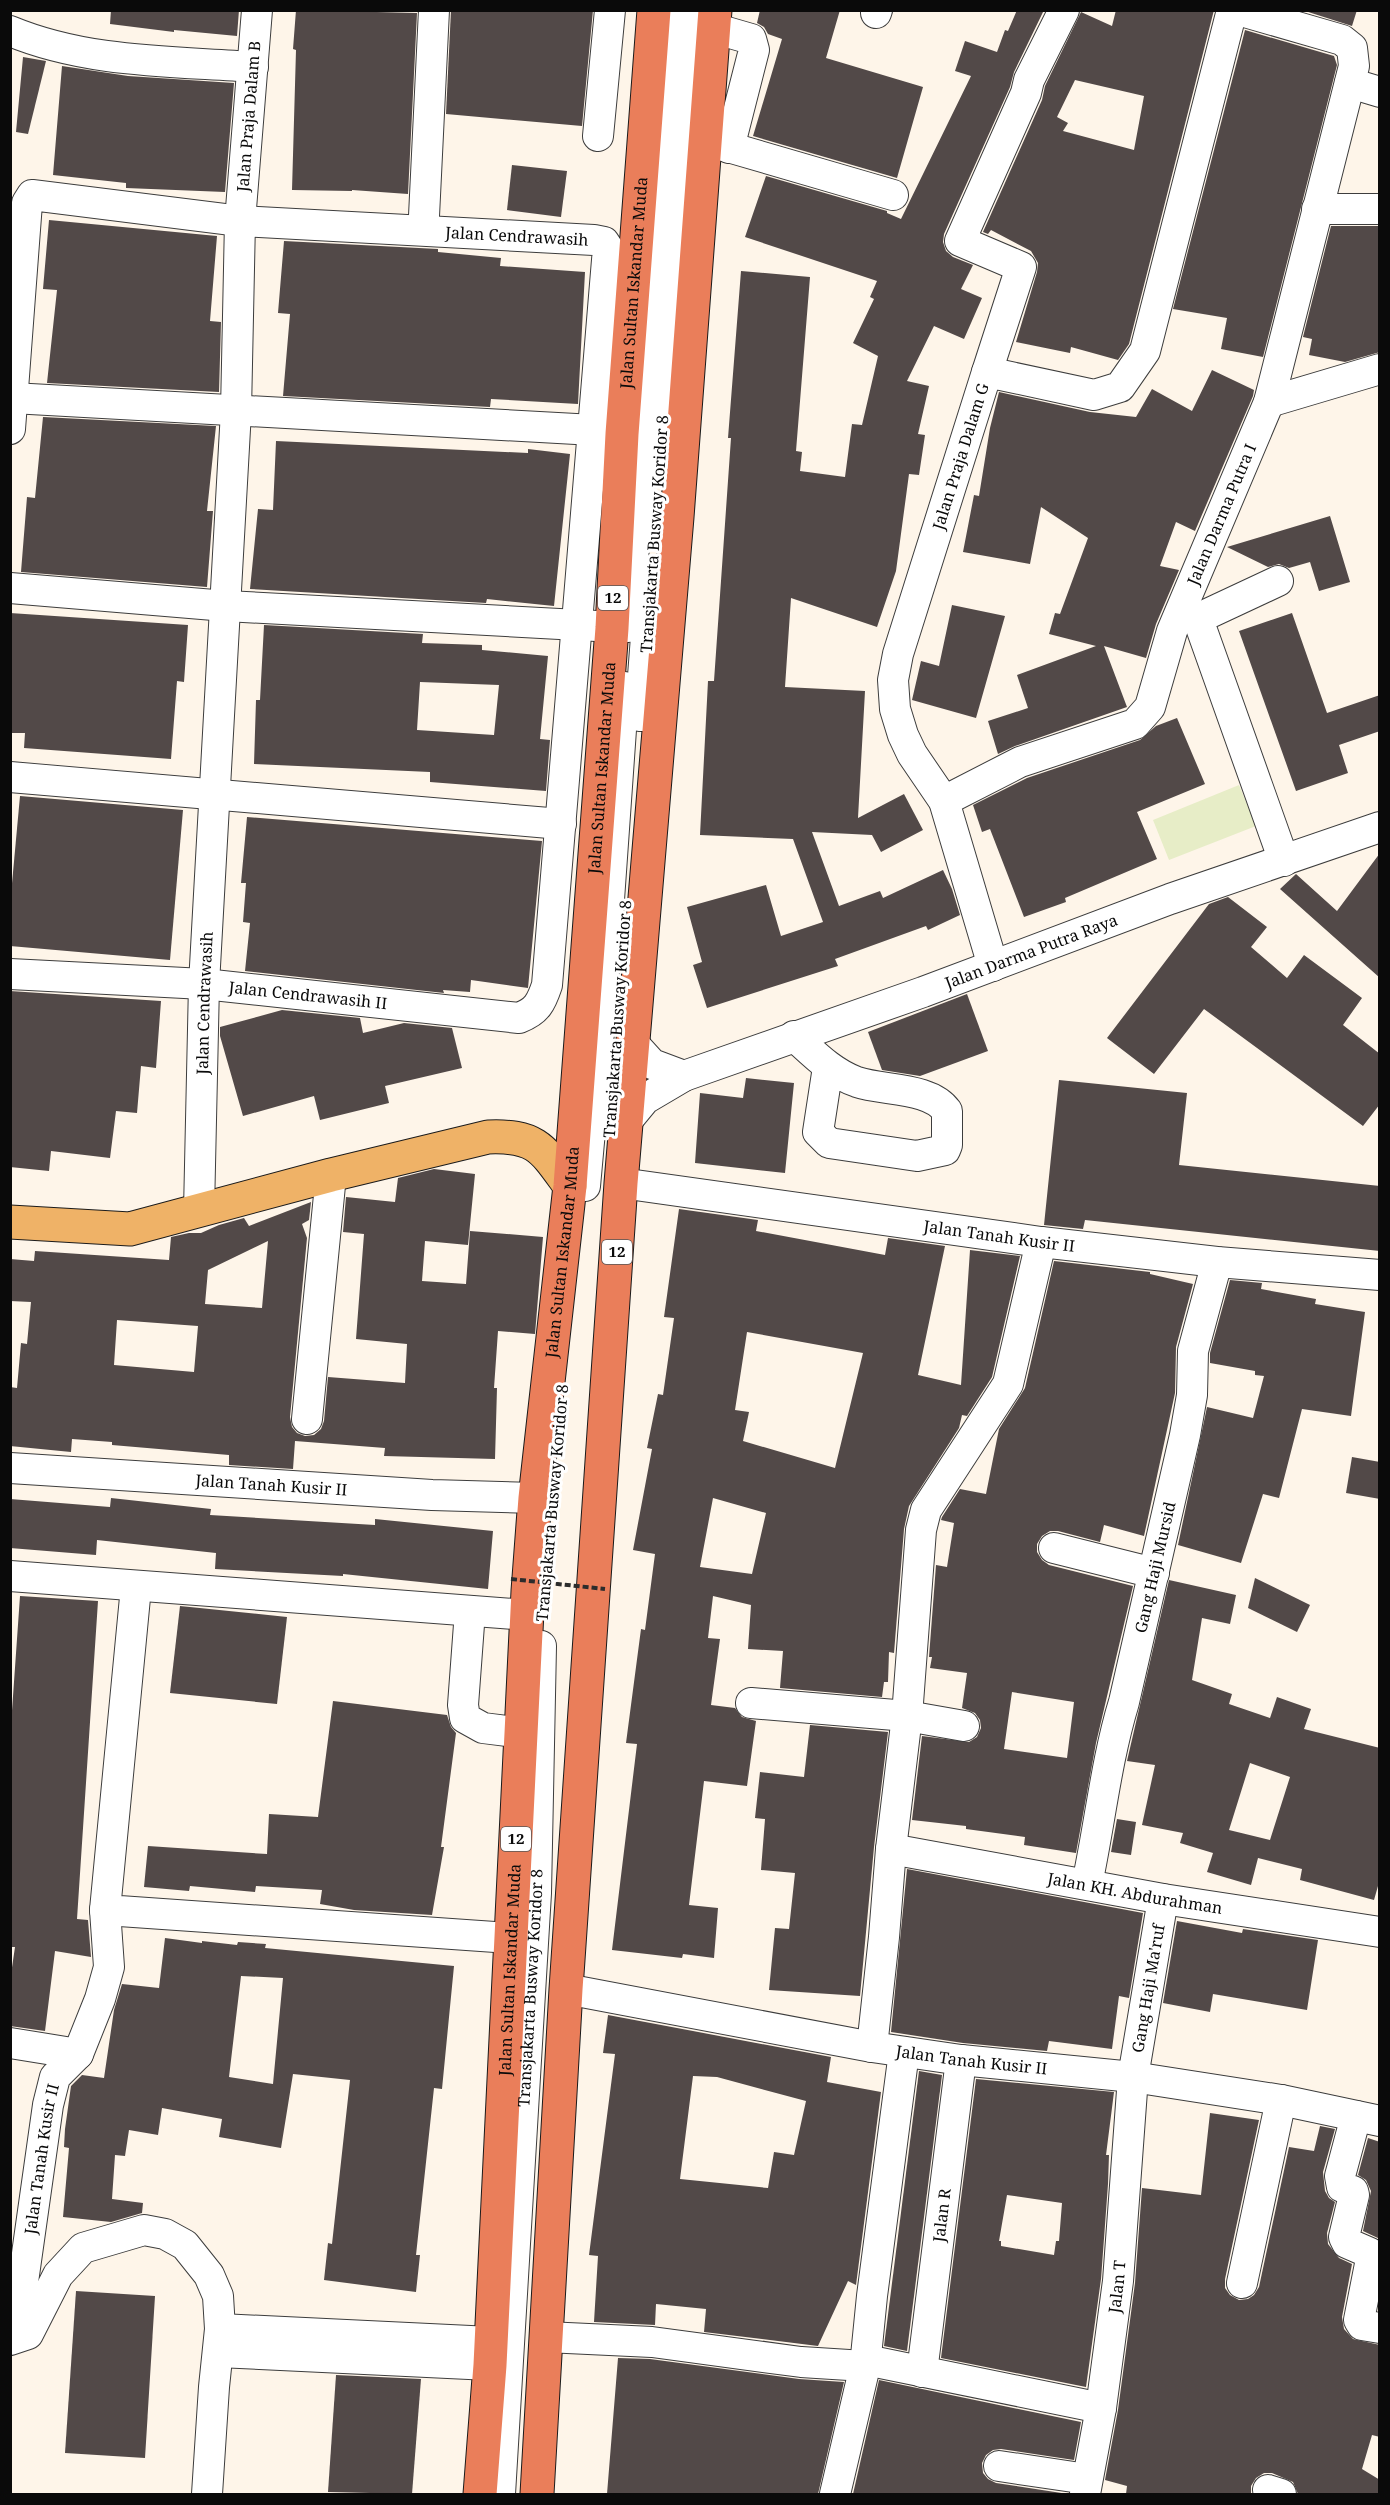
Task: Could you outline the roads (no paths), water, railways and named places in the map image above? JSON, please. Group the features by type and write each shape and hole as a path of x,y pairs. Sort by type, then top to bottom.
{"highway":[{"name":"Jalan Sultan Iskandar Muda","path":"480,2494 491,2353 510,1938 535,1498 570,1186 612,628 623,423 654,10"},
{"name":"12","path":"537,2494 566,1989 621,1183 677,517 717,144 708,16"}],"main road":[{"path":"10,1222 130,1229 465,1141 513,1136 531,1142 546,1153 570,1186"}],"street":[{"name":"Jalan Praja Dalam B","path":"240,221 257,10"},
{"path":"424,216 434,10"},
{"path":"598,136 610,10"},
{"name":"Transjakarta Busway Koridor 8","path":"500,2494 536,1893 542,1595 552,1458 579,1241 598,1046 647,351 674,10"},
{"path":"987,372 1021,267 960,241 1026,93 1029,80 1064,10"},
{"name":"Jalan Praja Dalam G","path":"944,801 912,754 903,735 895,709 893,680 898,654 987,372 1094,395 1120,387 1137,364 1145,351 1232,10"},
{"name":"Jalan Darma Putra I","path":"944,801 1020,762 1136,724 1146,713 1172,631 1269,402 1354,66 1352,48 1342,40 1238,10"},
{"name":"Transjakarta Busway Koridor 8","path":"521,2494 548,2012 616,1016 708,16"},
{"path":"10,31 42,44 102,57 253,67"},
{"path":"1350,83 1380,92"},
{"path":"717,144 894,195"},
{"name":"Jalan Cendrawasih","path":"10,429 27,203 30,196 240,221 604,242 608,248 547,985 541,1003 533,1012"},
{"path":"1317,209 1380,209"},
{"name":"Jalan Cendrawasih","path":"199,1211 204,984 236,411 240,221"},
{"path":"1269,402 1380,369"},
{"path":"12,398 594,430"},
{"path":"1278,581 1201,616 1199,622 1284,861"},
{"path":"10,588 226,606 578,624 612,628"},
{"path":"10,777 561,824"},
{"path":"944,801 993,966"},
{"name":"Jalan Darma Putra Raya","path":"626,1122 645,1099 684,1076 993,966 1170,899 1380,827"},
{"path":"558,857 594,859"},
{"name":"Jalan Cendrawasih II","path":"10,974 204,984 519,1018 533,1012"},
{"path":"547,985 585,988"},
{"path":"794,1036 828,1067"},
{"path":"632,1042 652,1064 684,1076"},
{"path":"307,1419 331,1175"},
{"name":"Jalan Tanah Kusir II","path":"621,1183 1041,1242 1217,1262 1380,1275"},
{"path":"872,2047 891,1849 907,1716 921,1530 926,1510 1008,1384 1041,1242"},
{"name":"Gang Haji Mursid","path":"1088,1884 1113,1738 1124,1702 1179,1467 1192,1388 1193,1352 1217,1262"},
{"name":"Jalan Tanah Kusir II","path":"10,1468 432,1495 535,1498"},
{"path":"1054,1548 1154,1573"},
{"path":"10,1576 527,1615"},
{"name":"Jalan Tanah Kusir II","path":"10,2313 23,2282 48,2104 55,2077 78,2054 100,1999 109,1967 105,1910 136,1587"},
{"path":"470,1611 463,1705 465,1718 483,1728 522,1733"},
{"path":"751,1703 907,1716 964,1726"},
{"name":"Jalan KH. Abdurahman","path":"891,1849 1163,1899 1380,1932"},
{"name":"Gang Haji Ma'ruf","path":"1133,2077 1163,1899"},
{"path":"105,1910 510,1938"},
{"name":"Jalan Tanah Kusir II","path":"566,1989 872,2047 961,2060 1133,2077 1281,2100 1368,2119"},
{"path":"10,2043 78,2054"},
{"path":"835,2494 865,2363 904,2052"},
{"name":"Jalan R","path":"922,2372 961,2060"},
{"name":"Jalan T","path":"1086,2487 1101,2408 1118,2281 1133,2077"},
{"path":"1242,2283 1281,2100"},
{"path":"1368,2119 1340,2181 1342,2187 1353,2191 1354,2195 1345,2240 1370,2253 1371,2256 1369,2323"},
{"path":"10,2340 28,2334 58,2275 83,2248 144,2230 165,2234 185,2245 209,2275 218,2296 219,2340 207,2494"},
{"path":"546,2337 652,2342 801,2361 865,2363 922,2372 1101,2408"},
{"path":"219,2340 491,2353"},
{"path":"999,2466 1086,2487"}]}
